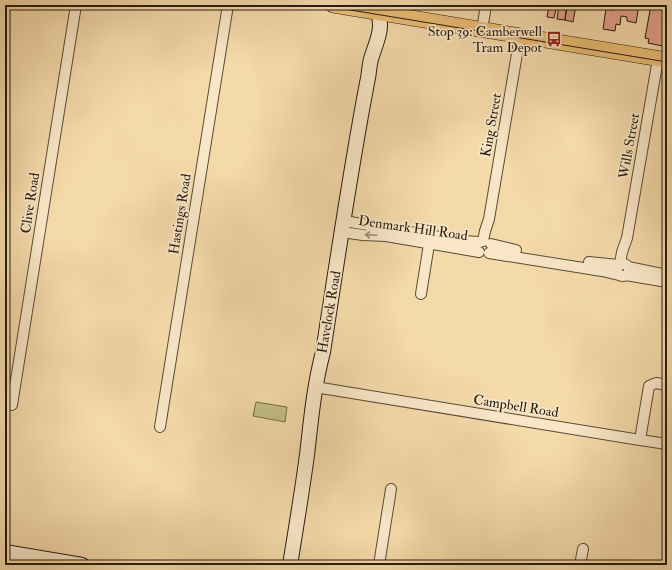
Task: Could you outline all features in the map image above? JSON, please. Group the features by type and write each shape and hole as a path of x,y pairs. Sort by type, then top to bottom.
{"main road":[{"path":"333,5 378,9 482,30 662,59"}],"street":[{"name":"Clive Road","path":"12,405 76,5"},
{"name":"Hastings Road","path":"160,428 228,5"},
{"path":"482,30 486,5"},
{"name":"Havelock Road","path":"290,565 301,500 315,387 323,352 353,159 371,60 373,19 378,9"},
{"name":"King Street","path":"485,246 485,231 489,219 520,36"},
{"name":"Wills Street","path":"623,269 622,252 628,238 662,59"},
{"name":"Denmark Hill Road","path":"343,226 430,240 463,241 578,267 623,269 667,275"},
{"path":"421,294 430,240"},
{"name":"Denmark Hill Road","path":"623,269 667,282"},
{"path":"640,440 649,386 656,383 667,385"},
{"name":"Campbell Road","path":"315,387 667,444"},
{"path":"379,565 391,489"},
{"path":"580,565 583,549"},
{"path":"5,552 82,565"}],"shaded area":[{"path":"256,402 287,407 285,422 253,416"}],"building":[{"path":"438,5 457,5 457,8"},
{"path":"549,5 557,5 554,18 547,17"},
{"path":"559,5 567,5 565,20 557,19"},
{"path":"567,5 576,5 573,22 565,20"},
{"path":"614,5 639,5 636,23 627,21 627,17 621,16 620,25 616,24 615,31 603,29 606,9 613,10"},
{"path":"651,5 660,5 667,8 665,23 667,23 667,47 648,43 649,39 645,38"}],"tram line":[{"path":"320,5 667,62"}],"place":[{"name":"Stop 39: Camberwell Tram Depot","path":"554,39"}]}
